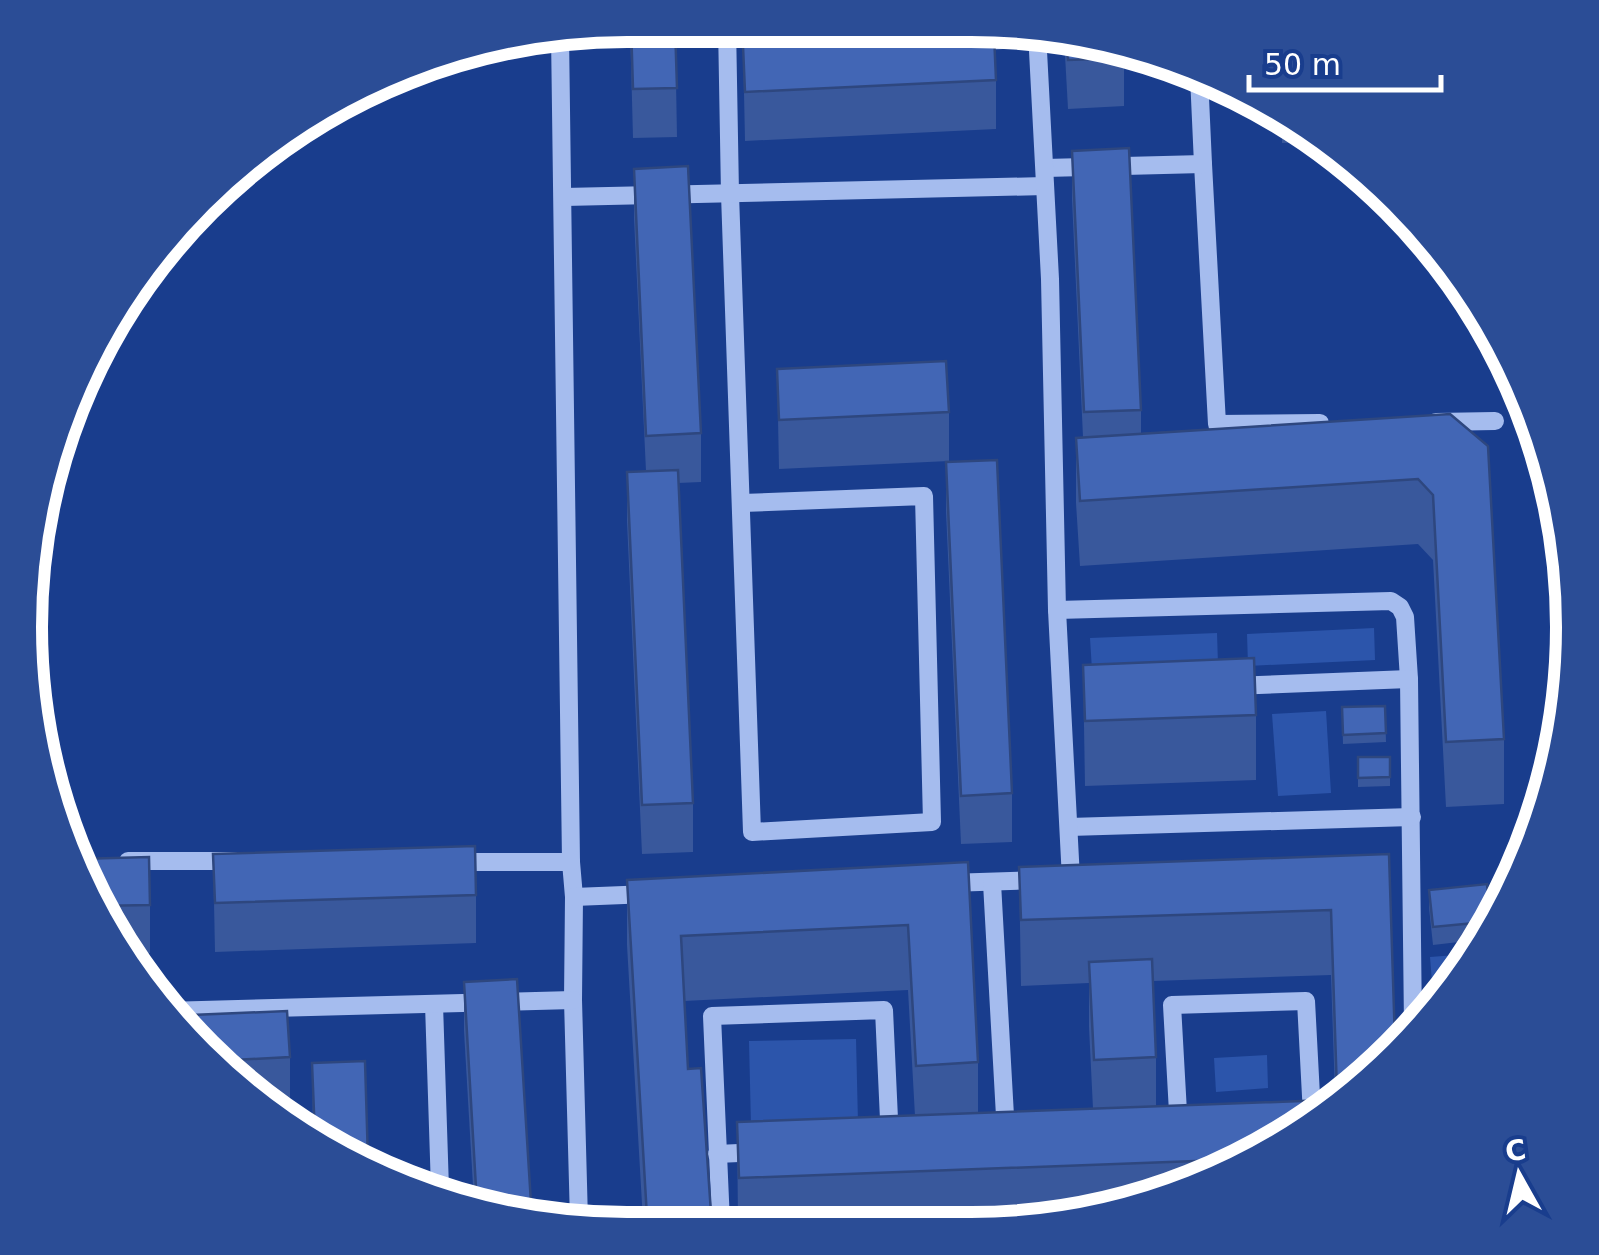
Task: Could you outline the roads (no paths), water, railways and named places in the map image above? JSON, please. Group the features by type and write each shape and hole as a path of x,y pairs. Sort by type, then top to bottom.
{"street":[{"path":"734,42 738,50 730,194 752,832 932,822 924,496 742,503"},
{"path":"560,47 573,1000 580,1210"},
{"path":"934,883 1071,879 1071,692 1057,610 1050,279 1038,47"},
{"path":"1199,89 1216,424 1336,423"},
{"path":"564,197 730,194 1045,177 1202,164"},
{"path":"1416,422 1495,422"},
{"path":"1057,610 1391,601 1400,607 1405,618 1409,679 1413,1011"},
{"path":"1216,686 1409,679"},
{"path":"1070,827 1412,816"},
{"path":"112,861 247,861"},
{"path":"438,862 571,862"},
{"path":"992,883 1004,1145"},
{"path":"574,897 674,893"},
{"path":"187,1011 573,1000"},
{"path":"1179,1140 1172,1005 1306,1001 1311,1104"},
{"path":"434,1004 440,1181"},
{"path":"720,1212 712,1016 884,1010 890,1148"},
{"path":"717,1154 775,1152"}]}
